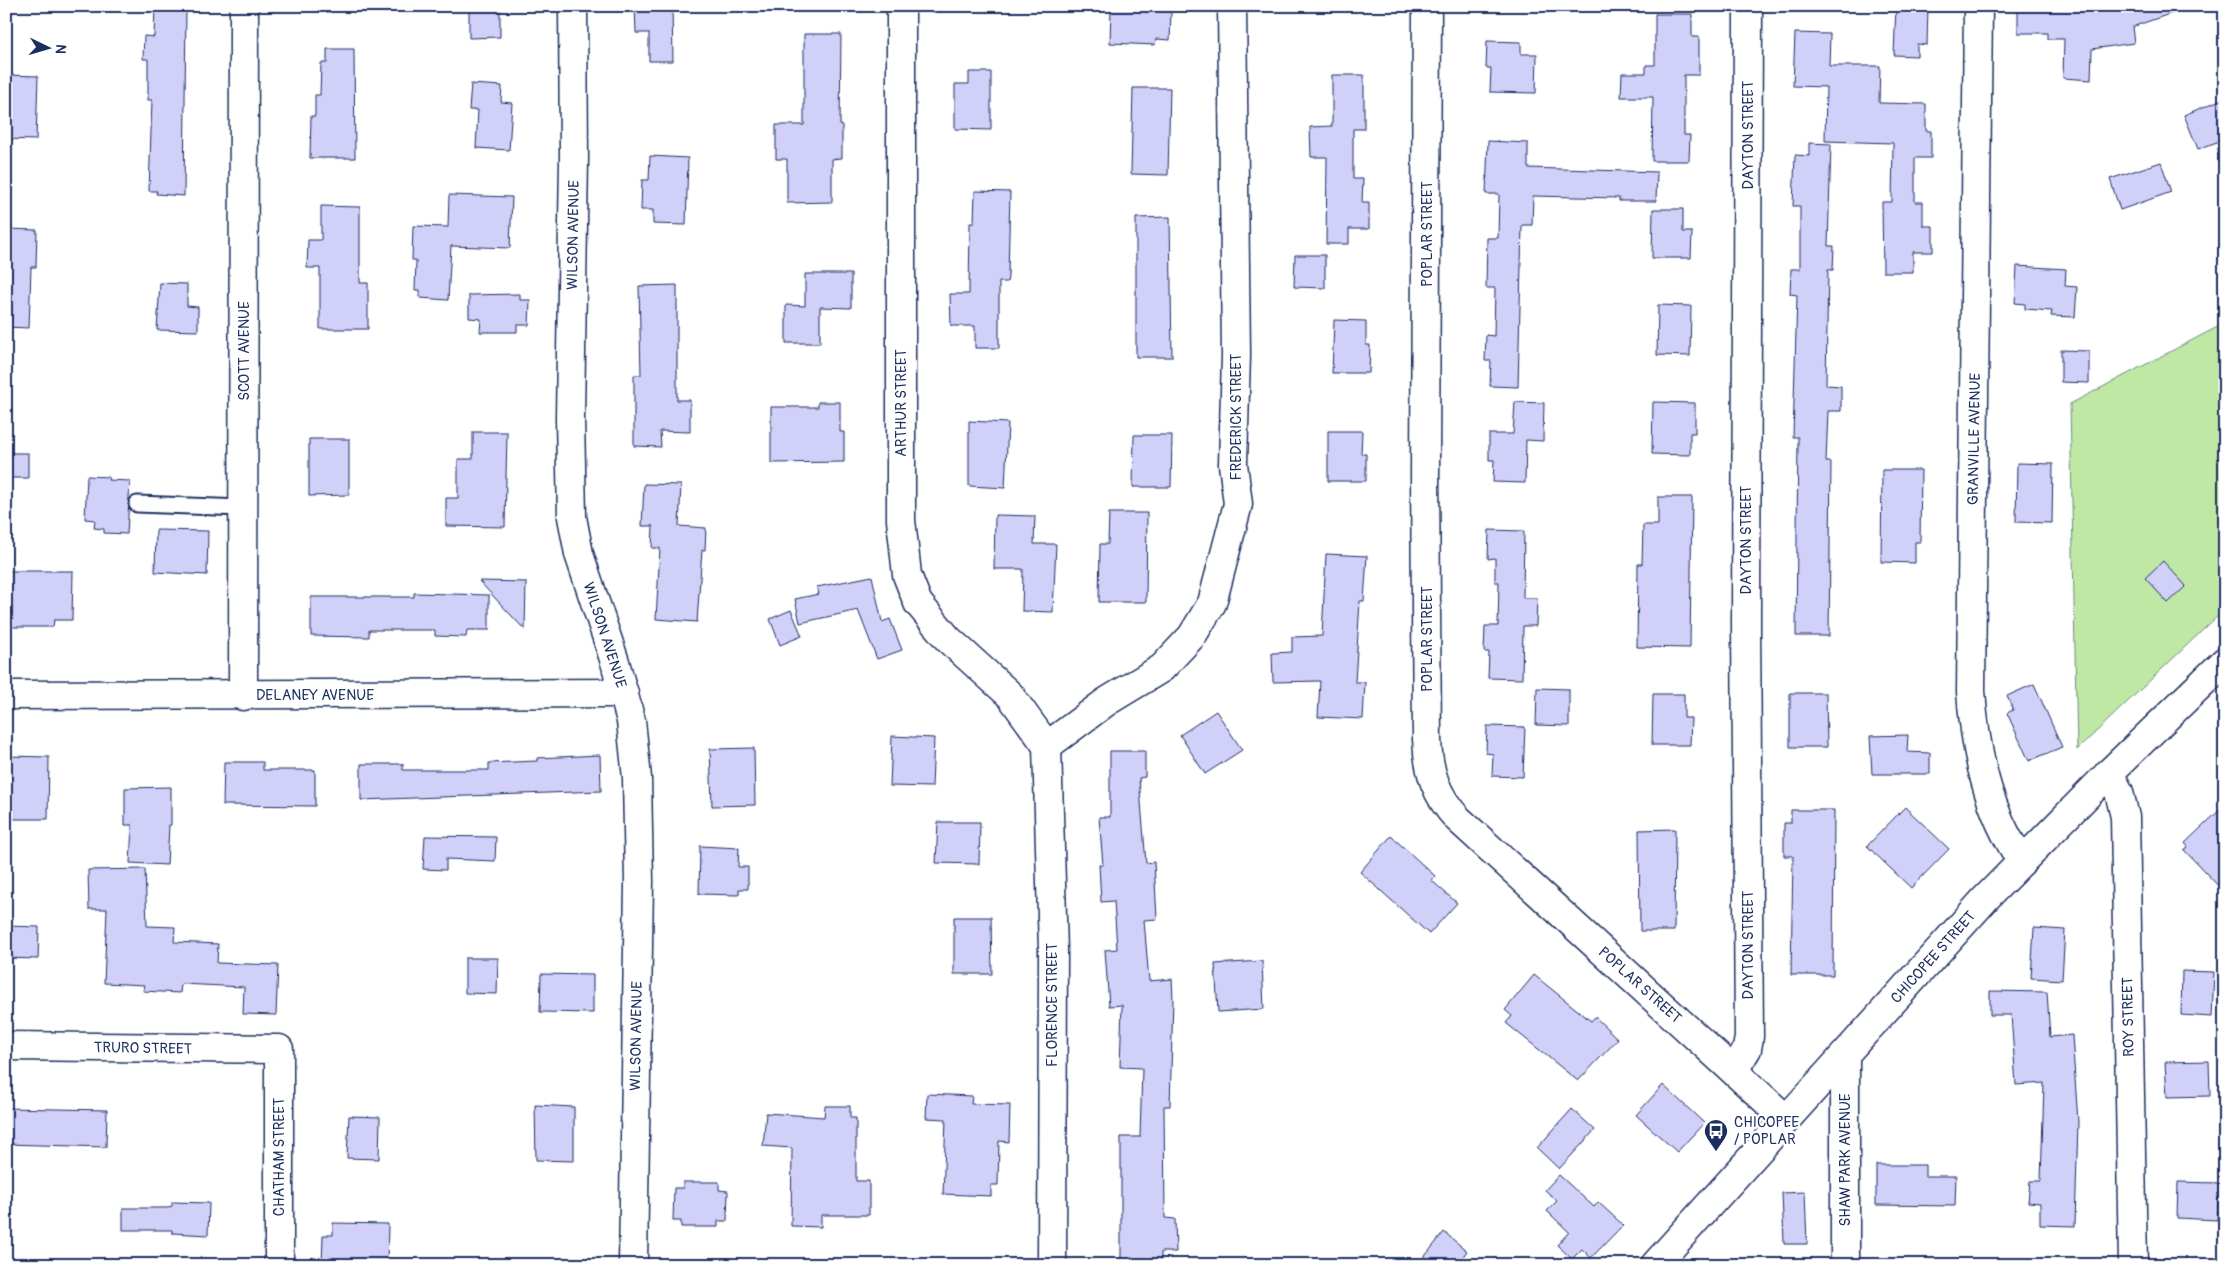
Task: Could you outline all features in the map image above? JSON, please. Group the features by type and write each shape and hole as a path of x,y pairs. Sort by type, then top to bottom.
{"street":[{"name":"SCOTT AVENUE","path":"244,6 244,696"},
{"name":"WILSON AVENUE","path":"574,6 570,418 572,517 579,554 624,693 635,749 639,830 633,1265"},
{"name":"ARTHUR STREET","path":"901,6 901,520 907,575 918,603 936,627 1010,695 1047,746"},
{"name":"FREDERICK STREET","path":"1047,746 1106,702 1162,668 1192,636 1212,603 1238,504 1233,464 1236,345 1232,6"},
{"name":"POPLAR STREET","path":"1427,6 1425,474 1427,752 1432,777 1440,799 1463,824 1786,1119"},
{"name":"DAYTON STREET","path":"1734,1070 1746,1049 1749,1028 1746,624 1748,6"},
{"name":"GRANVILLE AVENUE","path":"1978,6 1971,690 1974,735 1990,798 2005,835 2022,861"},
{"name":"CHICOPEE STREET","path":"1655,1265 2022,861 2109,772 2225,661"},
{"name":"DELANEY AVENUE","path":"6,695 244,696 624,693"},
{"name":"FLORENCE STREET","path":"1047,746 1053,951 1052,1265"},
{"name":"ROY STREET","path":"2109,772 2119,792 2125,817 2133,1265"},
{"name":"TRURO STREET","path":"6,1046 279,1049"},
{"name":"CHATHAM STREET","path":"279,1049 279,1265"},
{"name":"SHAW PARK AVENUE","path":"1845,1055 1845,1265"}],"lane":[{"path":"137,504 243,508"}],"green space":[{"path":"2225,323 2225,609 2077,750 2070,404"}],"building":[{"path":"155,6 186,6 184,196 156,194 157,191 149,191 152,100 148,100 148,59 143,59 144,36 154,37"},
{"path":"469,6 500,6 500,37 469,38"},
{"path":"635,6 672,6 673,61 649,61 649,33 636,33"},
{"path":"1896,6 1928,6 1927,45 1917,44 1917,56 1894,55"},
{"path":"2018,6 2180,6 2181,10 2132,27 2134,43 2092,49 2091,80 2063,78 2064,39 2048,39 2048,33 2018,33"},
{"path":"1111,8 1171,11 1170,40 1156,39 1155,45 1110,43"},
{"path":"1655,14 1692,14 1692,37 1699,37 1699,75 1684,75 1684,135 1690,135 1689,161 1652,161 1653,97 1621,97 1622,73 1646,73 1646,65 1655,65"},
{"path":"1795,33 1830,34 1829,66 1880,66 1879,103 1926,104 1926,131 1931,131 1931,158 1915,158 1915,202 1923,202 1923,226 1933,226 1933,252 1913,252 1913,272 1883,272 1882,202 1892,202 1893,143 1825,141 1826,87 1793,86"},
{"path":"804,34 841,34 840,125 842,125 842,158 832,159 832,202 787,203 787,159 776,159 776,125 804,125"},
{"path":"1487,41 1521,42 1521,54 1537,54 1536,93 1490,92 1491,68 1486,68"},
{"path":"327,49 354,49 355,158 310,158 311,116 315,116 315,95 320,95 321,63 327,63"},
{"path":"969,72 991,72 991,130 955,129 955,84 969,84"},
{"path":"6,75 38,76 36,140 6,139"},
{"path":"1332,75 1364,75 1364,129 1353,129 1353,179 1363,179 1362,203 1369,203 1369,229 1349,229 1349,244 1326,244 1327,157 1311,157 1310,127 1332,126"},
{"path":"471,84 502,86 501,102 512,103 509,150 476,148 478,110 469,110"},
{"path":"1133,88 1170,88 1168,175 1131,174"},
{"path":"2225,98 2225,139 2198,149 2184,115"},
{"path":"1488,141 1528,143 1528,168 1657,172 1656,201 1619,201 1619,198 1533,196 1532,225 1522,225 1518,387 1490,386 1491,361 1485,361 1486,335 1494,336 1495,288 1486,288 1487,238 1498,238 1499,194 1486,194"},
{"path":"1809,143 1831,144 1828,246 1834,246 1833,270 1828,270 1826,385 1841,386 1841,411 1828,411 1826,462 1831,462 1829,636 1796,636 1798,437 1793,437 1797,295 1790,294 1791,269 1800,269 1800,206 1793,206 1795,155 1809,156"},
{"path":"650,156 688,158 686,225 653,224 653,210 641,210 642,180 649,180"},
{"path":"2161,162 2171,192 2120,210 2110,179"},
{"path":"975,191 1010,192 1008,277 1007,282 999,282 999,348 975,348 975,326 951,326 950,294 969,294 970,223 974,223"},
{"path":"449,195 512,197 510,248 451,246 448,300 420,298 420,290 415,290 416,260 412,260 413,226 448,227"},
{"path":"321,206 360,207 360,283 368,283 368,329 320,329 320,268 307,268 308,240 321,240"},
{"path":"1653,209 1683,209 1683,232 1692,232 1691,258 1652,258"},
{"path":"1170,217 1172,357 1136,357 1136,218"},
{"path":"6,229 37,230 36,267 31,267 29,328 6,327"},
{"path":"1295,255 1325,255 1325,288 1294,287"},
{"path":"2017,266 2066,269 2065,286 2077,287 2075,317 2051,316 2052,311 2025,309 2025,304 2015,303"},
{"path":"805,274 851,274 851,308 820,307 820,343 786,343 786,305 805,306"},
{"path":"160,283 187,284 187,306 198,307 198,331 157,330"},
{"path":"677,285 677,400 690,400 690,432 660,431 661,447 634,446 634,375 641,375 639,286"},
{"path":"520,294 520,300 530,300 529,325 517,325 517,332 480,332 481,319 469,318 469,295"},
{"path":"1658,305 1691,306 1690,356 1657,355"},
{"path":"1334,320 1366,321 1366,345 1370,345 1369,373 1332,373"},
{"path":"2061,350 2089,351 2089,383 2061,382"},
{"path":"818,402 840,402 840,432 844,432 844,462 771,463 771,407 818,407"},
{"path":"1515,402 1544,403 1543,441 1526,440 1525,483 1493,482 1494,460 1489,460 1489,434 1513,434"},
{"path":"1653,402 1695,403 1695,433 1690,433 1690,455 1652,454"},
{"path":"969,421 1008,423 1005,488 969,486"},
{"path":"1328,431 1362,431 1361,454 1366,454 1366,481 1328,481"},
{"path":"473,432 507,432 505,527 446,526 446,498 458,498 458,459 473,459"},
{"path":"1134,435 1172,435 1171,487 1133,487"},
{"path":"309,439 349,439 349,495 309,496"},
{"path":"6,453 28,453 28,478 6,478"},
{"path":"2017,463 2053,464 2052,523 2016,522"},
{"path":"1882,470 1921,470 1920,542 1915,542 1915,563 1881,562"},
{"path":"87,476 109,477 108,480 130,481 127,534 104,533 104,529 94,528 95,520 85,519"},
{"path":"644,484 681,485 679,526 706,528 705,550 702,550 697,622 656,619 660,548 652,548 653,526 642,526"},
{"path":"1658,497 1692,497 1690,648 1637,647 1638,564 1642,564 1643,525 1658,525"},
{"path":"1109,513 1147,513 1146,602 1099,602 1100,544 1108,544"},
{"path":"995,515 1035,516 1034,544 1056,544 1053,612 1022,611 1023,569 994,569"},
{"path":"156,530 208,531 207,575 155,572"},
{"path":"1489,530 1524,531 1523,598 1537,598 1536,626 1523,626 1522,679 1488,678 1489,652 1484,652 1485,626 1498,626 1499,582 1495,582 1495,558 1488,559"},
{"path":"1326,554 1367,556 1364,601 1360,601 1355,682 1365,682 1363,719 1318,717 1320,681 1273,682 1272,653 1292,652 1292,637 1322,636"},
{"path":"2163,561 2186,586 2168,603 2145,578"},
{"path":"6,571 73,571 72,620 54,620 53,627 6,627"},
{"path":"872,576 882,622 890,619 902,650 877,659 858,610 800,623 795,599 819,594 817,587"},
{"path":"479,581 526,582 525,630"},
{"path":"414,593 489,595 489,630 467,630 466,637 435,636 435,630 369,630 369,637 311,636 311,597 414,597"},
{"path":"791,610 802,636 780,645 770,619"},
{"path":"2034,684 2062,747 2029,761 2007,713 2013,710 2007,696"},
{"path":"1537,688 1569,689 1569,726 1536,725"},
{"path":"1790,693 1826,693 1827,747 1790,747"},
{"path":"1653,694 1684,694 1684,718 1691,718 1690,745 1652,745"},
{"path":"1216,711 1242,750 1205,774 1180,735"},
{"path":"1487,726 1525,727 1523,777 1492,776 1493,754 1486,753"},
{"path":"1908,735 1907,752 1930,753 1930,774 1872,774 1870,736"},
{"path":"892,736 934,738 932,787 890,786"},
{"path":"754,748 755,805 712,806 710,749"},
{"path":"1110,751 1145,751 1145,777 1139,778 1146,863 1154,862 1157,919 1144,920 1149,981 1172,979 1170,1106 1164,1106 1165,1218 1175,1219 1176,1252 1161,1252 1161,1265 1121,1265 1121,1137 1140,1137 1142,1068 1120,1067 1122,1005 1109,1006 1105,950 1117,949 1114,901 1101,902 1099,865 1103,865 1099,817 1110,817"},
{"path":"600,755 601,791 361,800 361,764 403,764 403,770 489,770 489,763 537,761 537,758"},
{"path":"6,756 49,757 48,819 6,819"},
{"path":"224,762 263,762 263,770 315,770 315,806 223,805"},
{"path":"171,787 171,825 169,825 167,865 130,863 132,825 125,825 125,788"},
{"path":"2225,805 2225,893 2184,850 2188,847 2185,843"},
{"path":"1905,807 1949,849 1911,888 1867,846"},
{"path":"1791,810 1834,810 1833,975 1791,975 1793,856 1784,856 1784,823 1791,823"},
{"path":"938,822 980,822 979,864 936,863"},
{"path":"1675,829 1674,931 1640,931 1639,830"},
{"path":"425,836 496,837 495,861 446,859 446,870 423,869"},
{"path":"1391,836 1435,876 1431,880 1457,903 1429,934 1360,872"},
{"path":"700,846 739,848 738,867 748,867 748,889 739,889 739,895 699,894"},
{"path":"145,869 147,926 175,927 174,942 218,944 217,963 278,965 276,1015 243,1014 244,987 181,984 180,993 143,991 144,985 104,983 107,909 89,909 88,870"},
{"path":"954,917 991,917 992,974 954,974"},
{"path":"6,926 39,927 38,959 6,958"},
{"path":"2034,928 2065,930 2062,980 2031,978"},
{"path":"465,958 498,958 497,994 465,993"},
{"path":"1262,961 1264,1009 1218,1012 1215,964"},
{"path":"2182,971 2214,972 2212,1017 2181,1015"},
{"path":"541,974 593,975 593,1013 540,1012"},
{"path":"1534,975 1591,1021 1595,1017 1618,1039 1578,1081 1506,1023 1512,1016 1505,1010"},
{"path":"1990,991 2047,992 2050,1037 2072,1035 2078,1122 2075,1226 2040,1225 2040,1203 2028,1202 2030,1181 2041,1181 2044,1083 2016,1085 2011,1015 1990,1015"},
{"path":"2209,1061 2210,1096 2167,1097 2165,1062"},
{"path":"1663,1085 1704,1123 1677,1152 1636,1115"},
{"path":"927,1094 972,1096 971,1104 1010,1105 1009,1142 999,1141 998,1185 991,1185 991,1196 943,1194 946,1119 926,1118"},
{"path":"535,1105 574,1107 574,1161 536,1160"},
{"path":"825,1106 850,1106 850,1118 856,1118 856,1181 869,1181 869,1215 821,1215 821,1227 791,1226 792,1148 763,1146 766,1113 824,1117"},
{"path":"6,1108 107,1110 106,1147 6,1144"},
{"path":"1572,1109 1595,1130 1559,1169 1537,1148"},
{"path":"349,1116 380,1117 379,1159 347,1158"},
{"path":"1876,1165 1925,1165 1925,1176 1956,1176 1955,1206 1876,1205"},
{"path":"1559,1175 1594,1207 1598,1202 1623,1225 1591,1258 1582,1249 1572,1259 1557,1245 1569,1232 1547,1211 1557,1201 1545,1190"},
{"path":"683,1182 719,1182 719,1190 728,1191 727,1221 718,1221 718,1227 681,1227 681,1221 673,1221 674,1188 683,1188"},
{"path":"2178,1182 2219,1183 2217,1220 2177,1218"},
{"path":"1805,1192 1807,1244 1784,1244 1782,1193"},
{"path":"172,1202 209,1203 208,1235 172,1233 172,1230 123,1230 123,1208 167,1208 172,1206"},
{"path":"333,1223 388,1224 387,1265 322,1265 323,1235 333,1235"},
{"path":"1444,1232 1467,1251 1457,1265 1418,1265"}],"place":[{"name":"CHICOPEE / POPLAR","path":"1716,1152"}]}
